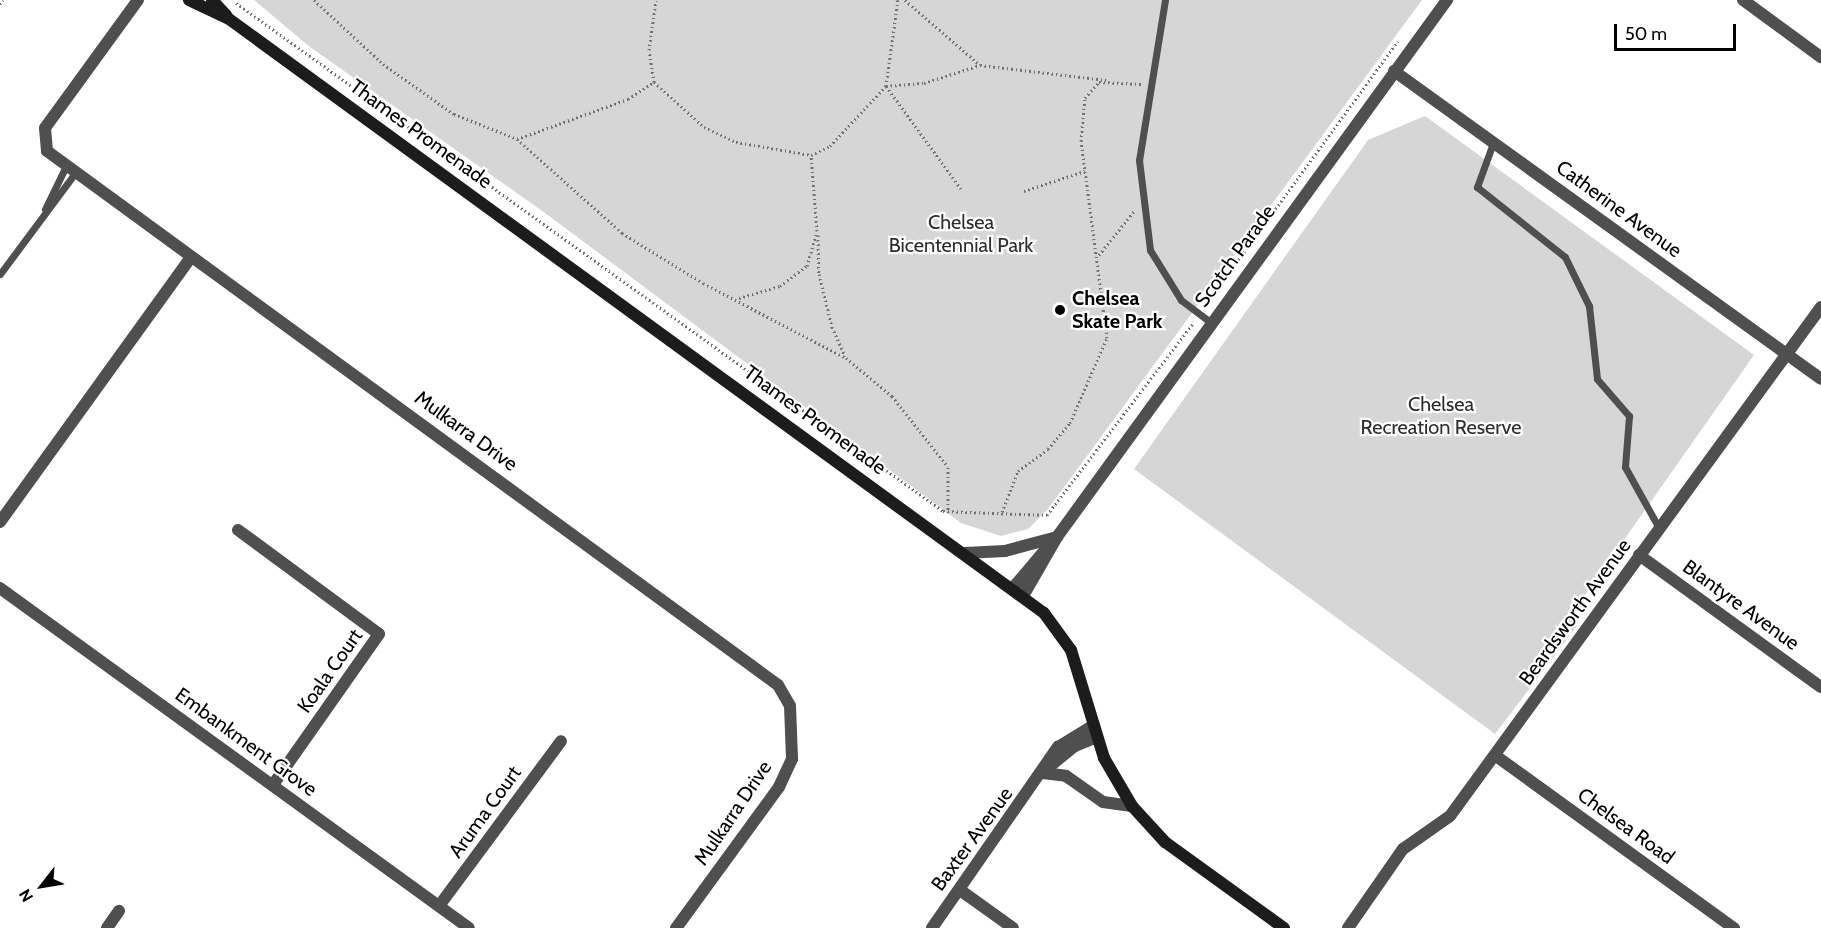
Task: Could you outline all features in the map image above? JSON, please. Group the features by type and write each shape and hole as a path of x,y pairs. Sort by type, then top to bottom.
{"main road":[{"name":"Thames Promenade","path":"189,0 228,19 965,553 1051,618 1068,643 1096,731 1132,806 1165,842 1284,928"},
{"name":"Thames Promenade","path":"212,0 228,19"}],"street":[{"name":"Mulkarra Drive","path":"138,0 44,131 45,148 70,170 778,685 790,706 792,759 779,787 676,928"},
{"name":"Scotch Parade","path":"1018,592 1211,322 1447,0"},
{"path":"1743,0 1821,57"},
{"name":"Catherine Avenue","path":"1394,71 1821,379"},
{"path":"0,522 191,257"},
{"name":"Beardsworth Avenue","path":"1348,928 1403,849 1450,816 1496,756 1639,555 1821,307"},
{"name":"Koala Court","path":"238,530 379,634 273,786"},
{"path":"965,553 1026,547 1057,537"},
{"name":"Blantyre Avenue","path":"1639,555 1821,687"},
{"name":"Embankment Grove","path":"0,588 470,928"},
{"name":"Baxter Avenue","path":"932,928 1043,773 1061,744 1096,731"},
{"name":"Aruma Court","path":"440,906 561,741"},
{"name":"Chelsea Road","path":"1496,756 1734,928"},
{"path":"1043,773 1066,776 1105,803 1132,806"},
{"path":"960,890 1012,928"},
{"path":"106,928 119,911"}],"lane":[{"path":"1165,0 1149,86 1139,160 1150,250 1181,300 1211,322"},
{"path":"1493,143 1477,187 1566,256 1590,306 1597,379 1629,416 1625,467 1659,528"},
{"path":"0,274 70,170"}],"path":[{"path":"0,4 3,0"},
{"path":"232,0 948,512 1002,512 1036,519 1060,503 1402,36"},
{"path":"314,0 383,64 454,114 517,139 622,233 846,358 892,396 948,467 948,512"},
{"path":"656,0 649,50 654,82 704,127 736,142 811,155 830,146 886,86 898,0"},
{"path":"905,0 981,65"},
{"path":"886,86 924,83 981,65 1149,86"},
{"path":"1002,512 1018,471 1048,449 1070,423 1105,349 1108,314 1081,120 1092,88 1111,80"},
{"path":"517,139 628,99 654,82"},
{"path":"886,86 961,189"},
{"path":"811,155 818,231 819,274 832,327 846,358"},
{"path":"1023,191 1085,171"},
{"path":"1099,255 1144,198"},
{"path":"737,298 760,294 796,276 807,266 818,231"}],"green space":[{"name":"Chelsea Bicentennial Park","path":"254,0 1422,0 1048,509 1028,529 1001,536 961,523 545,213 310,47"},
{"name":"Chelsea Recreation Reserve","path":"1425,116 1754,355 1574,611 1577,626 1495,734 1134,469 1368,140"}],"place":[{"name":"Chelsea Skate Park","path":"1060,310"}]}
